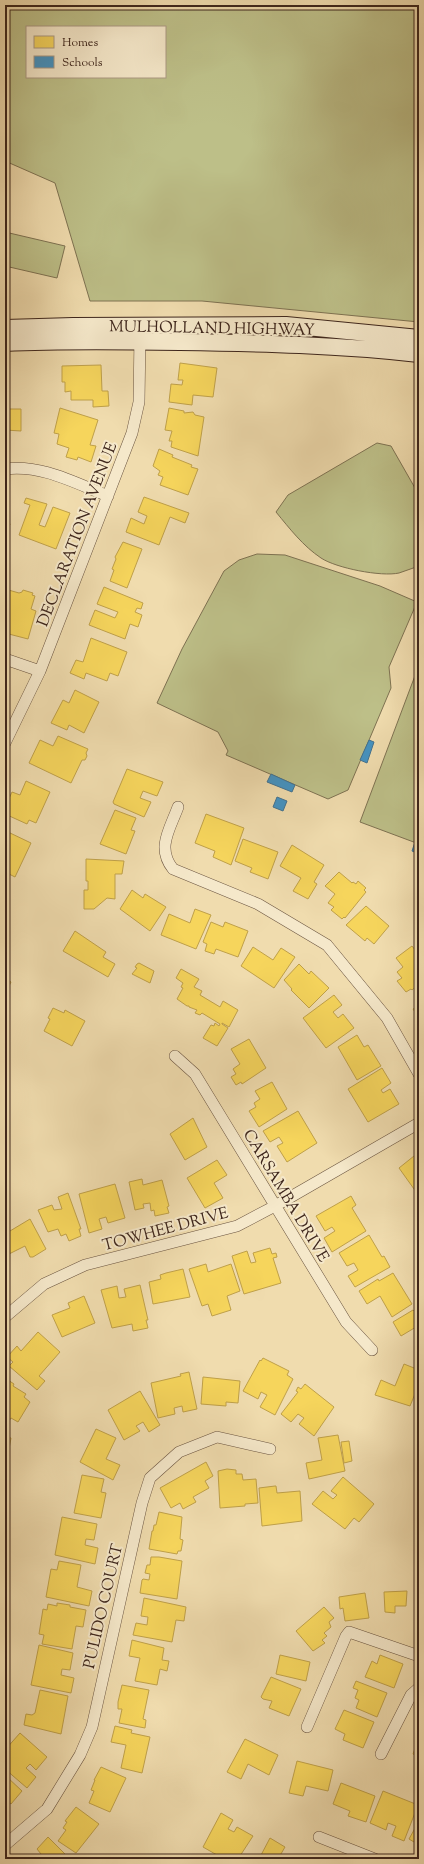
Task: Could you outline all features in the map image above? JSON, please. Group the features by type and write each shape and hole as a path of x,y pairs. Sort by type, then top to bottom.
{"main road":[{"name":"MULHOLLAND HIGHWAY","path":"5,343 76,340 140,334 212,324 286,325 419,338"},
{"name":"MULHOLLAND HIGHWAY","path":"5,328 73,326 140,334 362,348 419,354"}],"street":[{"name":"DECLARATION AVENUE","path":"5,743 40,671 132,433 139,402 140,334"},
{"path":"5,469 20,467 40,470 108,496"},
{"path":"5,659 40,671"},
{"path":"178,807 164,843 164,852 167,861 173,869 258,904 327,945 388,1018 419,1074"},
{"name":"CARSAMBA DRIVE","path":"175,1056 195,1074 346,1322 372,1350"},
{"name":"TOWHEE DRIVE","path":"5,1317 44,1284 85,1265 237,1226 275,1206 419,1123"},
{"name":"PULIDO COURT","path":"5,1845 47,1809 80,1755 92,1727 142,1502 150,1478 179,1452 217,1437 270,1449"},
{"path":"307,1727 349,1632 419,1656"},
{"path":"381,1754 411,1695 419,1688"},
{"path":"319,1837 375,1859"}],"green space":[{"path":"5,5 419,5 419,322 202,301 90,301 55,183 5,161"},
{"path":"5,232 65,246 57,278 5,266"},
{"path":"377,443 391,446 419,495 419,566 399,573 370,573 328,562 314,553 303,543 276,512 288,495"},
{"path":"257,554 285,555 380,586 417,602 389,667 391,688 348,790 328,799 226,755 228,751 218,732 157,703 182,649 224,571 239,560"},
{"path":"419,665 419,844 360,822"}],"building: Homes":[{"path":"180,363 217,368 213,397 193,395 192,405 169,402 171,384 182,385 183,380 178,380"},
{"path":"101,365 102,391 108,391 109,406 93,407 93,400 71,400 71,391 65,392 65,382 62,382 62,366"},
{"path":"60,408 98,420 90,445 96,446 91,462 78,457 77,460 66,457 69,448 57,444 59,434 54,433"},
{"path":"169,408 184,411 184,413 193,412 195,415 204,417 198,456 171,447 172,441 169,441 172,431 165,430"},
{"path":"5,409 21,409 21,431 5,430"},
{"path":"159,449 173,455 172,457 192,465 191,467 198,469 188,495 160,485 163,477 158,475 160,471 153,466"},
{"path":"144,497 189,513 185,523 170,517 159,545 126,532 131,518 144,524 147,516 138,512"},
{"path":"26,498 47,504 39,525 45,527 53,507 70,513 56,549 19,535 30,505 24,503"},
{"path":"5,507 10,525 5,527"},
{"path":"123,542 142,549 127,588 110,581 114,570 112,569 116,559 115,557"},
{"path":"104,587 143,603 141,609 137,608 135,612 142,615 138,627 130,624 125,639 89,625 95,610 115,618 118,612 97,604"},
{"path":"5,589 19,593 23,590 33,593 32,595 35,596 31,609 36,611 28,639 5,633"},
{"path":"91,638 127,652 118,676 110,673 107,681 86,673 84,679 70,673 76,660 83,662"},
{"path":"75,690 99,702 84,733 69,725 67,730 51,723 63,700 69,703"},
{"path":"58,736 88,749 85,760 82,760 71,783 29,763 40,740 53,746"},
{"path":"127,769 163,782 157,796 143,791 140,798 151,802 144,817 114,804 113,802"},
{"path":"26,781 50,792 36,823 29,820 27,824 5,814 5,807 12,792 20,795"},
{"path":"115,810 136,818 131,830 135,831 126,854 100,844"},
{"path":"206,814 244,828 231,865 213,857 215,851 195,843"},
{"path":"8,832 31,843 15,877 5,872 5,838"},
{"path":"243,839 278,852 268,879 250,872 252,868 235,861"},
{"path":"292,845 324,865 314,882 317,884 308,899 293,891 301,878 280,866"},
{"path":"86,859 124,861 122,874 115,874 115,899 107,898 94,909 84,909 84,890 88,890 88,881 86,881"},
{"path":"339,872 352,883 353,882 356,884 358,881 366,888 364,890 366,892 345,918 344,917 342,919 331,910 334,907 328,903 335,894 325,886"},
{"path":"132,890 143,898 145,894 166,907 150,931 120,909"},
{"path":"419,898 419,914 418,914"},
{"path":"366,906 389,926 374,944 367,938 365,941 346,925"},
{"path":"195,909 211,915 196,949 161,935 169,914 190,923"},
{"path":"211,922 223,927 225,922 248,931 238,957 216,949 214,954 205,951 207,944 203,942"},
{"path":"75,931 106,952 103,957 115,964 108,977 63,951"},
{"path":"412,946 419,955 419,984 412,990 411,989 406,992 397,981 402,978 397,972 403,967 396,958"},
{"path":"253,947 273,960 281,948 295,957 274,988 241,966"},
{"path":"139,963 154,971 150,983 132,974 137,968 135,967"},
{"path":"299,964 309,974 311,971 329,988 309,1008 291,990 292,989 284,980"},
{"path":"181,969 199,979 194,987 202,991 200,995 220,1007 223,1001 238,1010 229,1027 222,1023 228,1028 217,1046 203,1038 211,1025 214,1026 215,1023 219,1026 220,1024 202,1013 200,1015 195,1013 197,1010 187,1006 177,999 183,988 181,987 183,983 176,978"},
{"path":"5,978 11,982 5,994"},
{"path":"334,995 342,1005 333,1012 338,1018 343,1014 354,1028 326,1048 303,1018"},
{"path":"419,1005 419,1018 413,1009"},
{"path":"53,1008 64,1013 65,1010 85,1021 72,1046 44,1031 50,1019 48,1018"},
{"path":"357,1035 364,1047 368,1045 381,1066 357,1080 338,1047"},
{"path":"249,1039 266,1068 242,1084 241,1082 236,1085 231,1077 236,1074 233,1069 240,1064 231,1049"},
{"path":"382,1068 391,1083 381,1090 383,1093 390,1089 399,1104 368,1122 348,1089"},
{"path":"272,1082 287,1109 259,1127 249,1111 256,1107 254,1103 260,1099 255,1091"},
{"path":"298,1111 317,1143 287,1162 277,1146 283,1143 279,1137 270,1142 263,1131"},
{"path":"193,1118 207,1147 185,1160 170,1134"},
{"path":"414,1156 419,1161 419,1196 399,1168"},
{"path":"217,1160 227,1175 214,1183 223,1198 205,1208 187,1178"},
{"path":"142,1179 143,1185 162,1180 169,1206 167,1207 169,1213 155,1216 154,1210 151,1211 150,1203 143,1204 144,1208 135,1210 129,1182"},
{"path":"115,1184 125,1218 108,1223 106,1217 99,1219 102,1229 89,1233 79,1194"},
{"path":"68,1193 81,1229 79,1229 81,1236 69,1241 66,1234 61,1236 58,1229 48,1232 38,1210 52,1205 54,1210 62,1209 58,1197"},
{"path":"351,1196 356,1205 352,1208 366,1231 332,1252 324,1238 335,1231 332,1227 325,1231 316,1216"},
{"path":"30,1219 46,1249 33,1257 30,1257 25,1246 9,1254 5,1246 5,1234"},
{"path":"369,1235 382,1257 384,1256 390,1267 355,1287 348,1276 358,1270 354,1263 347,1266 339,1253"},
{"path":"270,1248 272,1254 276,1253 277,1257 273,1258 281,1283 244,1294 232,1256 247,1251 251,1263 256,1262 253,1253"},
{"path":"206,1264 208,1272 231,1264 240,1291 227,1296 231,1310 212,1316 208,1304 202,1306 189,1269"},
{"path":"183,1269 190,1297 153,1304 149,1282 161,1279 160,1275"},
{"path":"393,1273 412,1304 392,1317 380,1296 367,1304 359,1291 378,1279 379,1281"},
{"path":"140,1285 148,1320 146,1320 148,1328 133,1331 132,1324 112,1328 101,1290 117,1286 119,1298 126,1297 124,1289"},
{"path":"84,1296 95,1323 62,1337 52,1315 70,1308 68,1303"},
{"path":"413,1310 415,1312 419,1310 419,1333 416,1327 401,1336 393,1322"},
{"path":"38,1332 60,1352 39,1376 45,1381 37,1390 9,1366 13,1362 7,1357 17,1346 21,1351"},
{"path":"263,1358 289,1371 287,1375 293,1379 275,1415 260,1407 267,1395 261,1392 258,1399 243,1391 260,1360 261,1361"},
{"path":"404,1364 419,1370 419,1384 410,1406 375,1395 381,1380 395,1386"},
{"path":"189,1372 197,1409 183,1412 182,1406 174,1408 175,1414 158,1418 151,1383 181,1376 180,1374"},
{"path":"203,1377 240,1381 238,1403 226,1402 226,1406 201,1404"},
{"path":"5,1378 14,1384 13,1386 26,1394 24,1397 30,1402 18,1422 11,1418 6,1426"},
{"path":"305,1384 334,1407 314,1436 299,1424 304,1418 298,1414 291,1422 281,1414 298,1392 296,1391 298,1387 301,1389"},
{"path":"140,1391 160,1425 149,1432 143,1422 136,1426 140,1431 124,1440 108,1410"},
{"path":"96,1429 116,1438 106,1459 120,1465 113,1480 80,1462"},
{"path":"338,1435 345,1471 309,1479 306,1463 322,1460 318,1438"},
{"path":"5,1437 11,1438 5,1471"},
{"path":"349,1441 352,1461 344,1463 341,1442"},
{"path":"206,1462 213,1476 205,1481 209,1488 193,1497 196,1502 183,1509 180,1503 171,1508 160,1488"},
{"path":"227,1469 236,1470 236,1474 242,1474 243,1480 256,1479 258,1503 245,1504 245,1506 220,1508 218,1471"},
{"path":"82,1475 104,1479 101,1492 106,1493 101,1518 74,1513"},
{"path":"343,1477 374,1504 359,1522 354,1518 345,1529 312,1504 323,1491 333,1499 337,1495 331,1491"},
{"path":"276,1486 277,1493 300,1491 302,1521 262,1526 259,1488"},
{"path":"159,1512 182,1517 180,1539 183,1540 181,1551 178,1551 177,1554 149,1549 152,1531 154,1525 156,1525"},
{"path":"62,1517 97,1524 94,1540 86,1539 85,1545 98,1548 95,1564 55,1555"},
{"path":"151,1557 182,1561 177,1599 140,1593 142,1580 149,1580 150,1574 145,1573 147,1565 150,1565"},
{"path":"59,1561 81,1565 77,1587 92,1591 89,1606 46,1597 51,1569 57,1570"},
{"path":"407,1591 406,1606 395,1606 395,1613 385,1612 384,1592"},
{"path":"365,1593 369,1618 345,1621 343,1608 340,1609 339,1597"},
{"path":"144,1598 186,1607 184,1621 176,1620 172,1642 133,1635 136,1623 147,1625 148,1617 141,1616"},
{"path":"57,1603 86,1610 83,1627 76,1626 72,1649 42,1644 44,1635 39,1634 43,1609 47,1610 48,1604 57,1606"},
{"path":"324,1607 334,1618 329,1622 331,1627 324,1633 327,1636 322,1640 325,1643 313,1651 296,1631"},
{"path":"132,1640 164,1648 162,1660 169,1661 167,1671 160,1669 157,1685 135,1681 140,1658 129,1656"},
{"path":"39,1645 73,1653 70,1670 62,1669 61,1675 74,1678 71,1693 31,1685"},
{"path":"280,1655 310,1662 306,1681 276,1674"},
{"path":"380,1655 403,1664 394,1688 365,1677 372,1661 377,1664"},
{"path":"271,1677 301,1689 289,1716 269,1708 272,1701 261,1697"},
{"path":"356,1681 387,1693 377,1717 356,1708 359,1700 355,1698 358,1690 353,1688"},
{"path":"122,1685 149,1690 143,1719 146,1720 145,1728 119,1723 122,1709 118,1709 118,1702"},
{"path":"40,1690 68,1696 61,1734 24,1725 26,1714 32,1715 35,1713"},
{"path":"344,1710 374,1722 363,1748 343,1740 345,1734 335,1729"},
{"path":"115,1726 132,1730 131,1733 150,1737 142,1773 121,1768 126,1745 111,1742"},
{"path":"20,1733 47,1757 36,1770 30,1764 26,1768 36,1777 27,1788 5,1769 5,1750"},
{"path":"419,1738 419,1757 413,1754"},
{"path":"245,1739 278,1755 269,1775 248,1764 241,1779 227,1772"},
{"path":"297,1761 333,1770 328,1791 306,1786 303,1796 289,1793"},
{"path":"101,1767 126,1778 110,1812 89,1803 94,1791 91,1790 94,1780"},
{"path":"6,1776 22,1791 11,1804 5,1799"},
{"path":"341,1783 375,1796 366,1822 348,1816 350,1811 333,1804"},
{"path":"383,1791 418,1805 404,1841 392,1836 396,1826 388,1823 386,1830 370,1823"},
{"path":"76,1807 99,1824 76,1853 58,1841 66,1830 63,1828 67,1822 65,1821"},
{"path":"221,1813 233,1820 228,1829 234,1832 237,1827 253,1836 238,1859 224,1859 203,1847"},
{"path":"419,1821 419,1845 409,1839"},
{"path":"48,1837 70,1859 45,1859 37,1849"},
{"path":"270,1838 285,1847 278,1859 263,1859 260,1857"}],"building: Schools":[{"path":"369,740 374,742 367,763 360,760"},
{"path":"271,774 295,785 292,792 267,782"},
{"path":"277,797 287,801 283,811 273,807"},
{"path":"416,839 419,840 419,854 412,851"}]}
